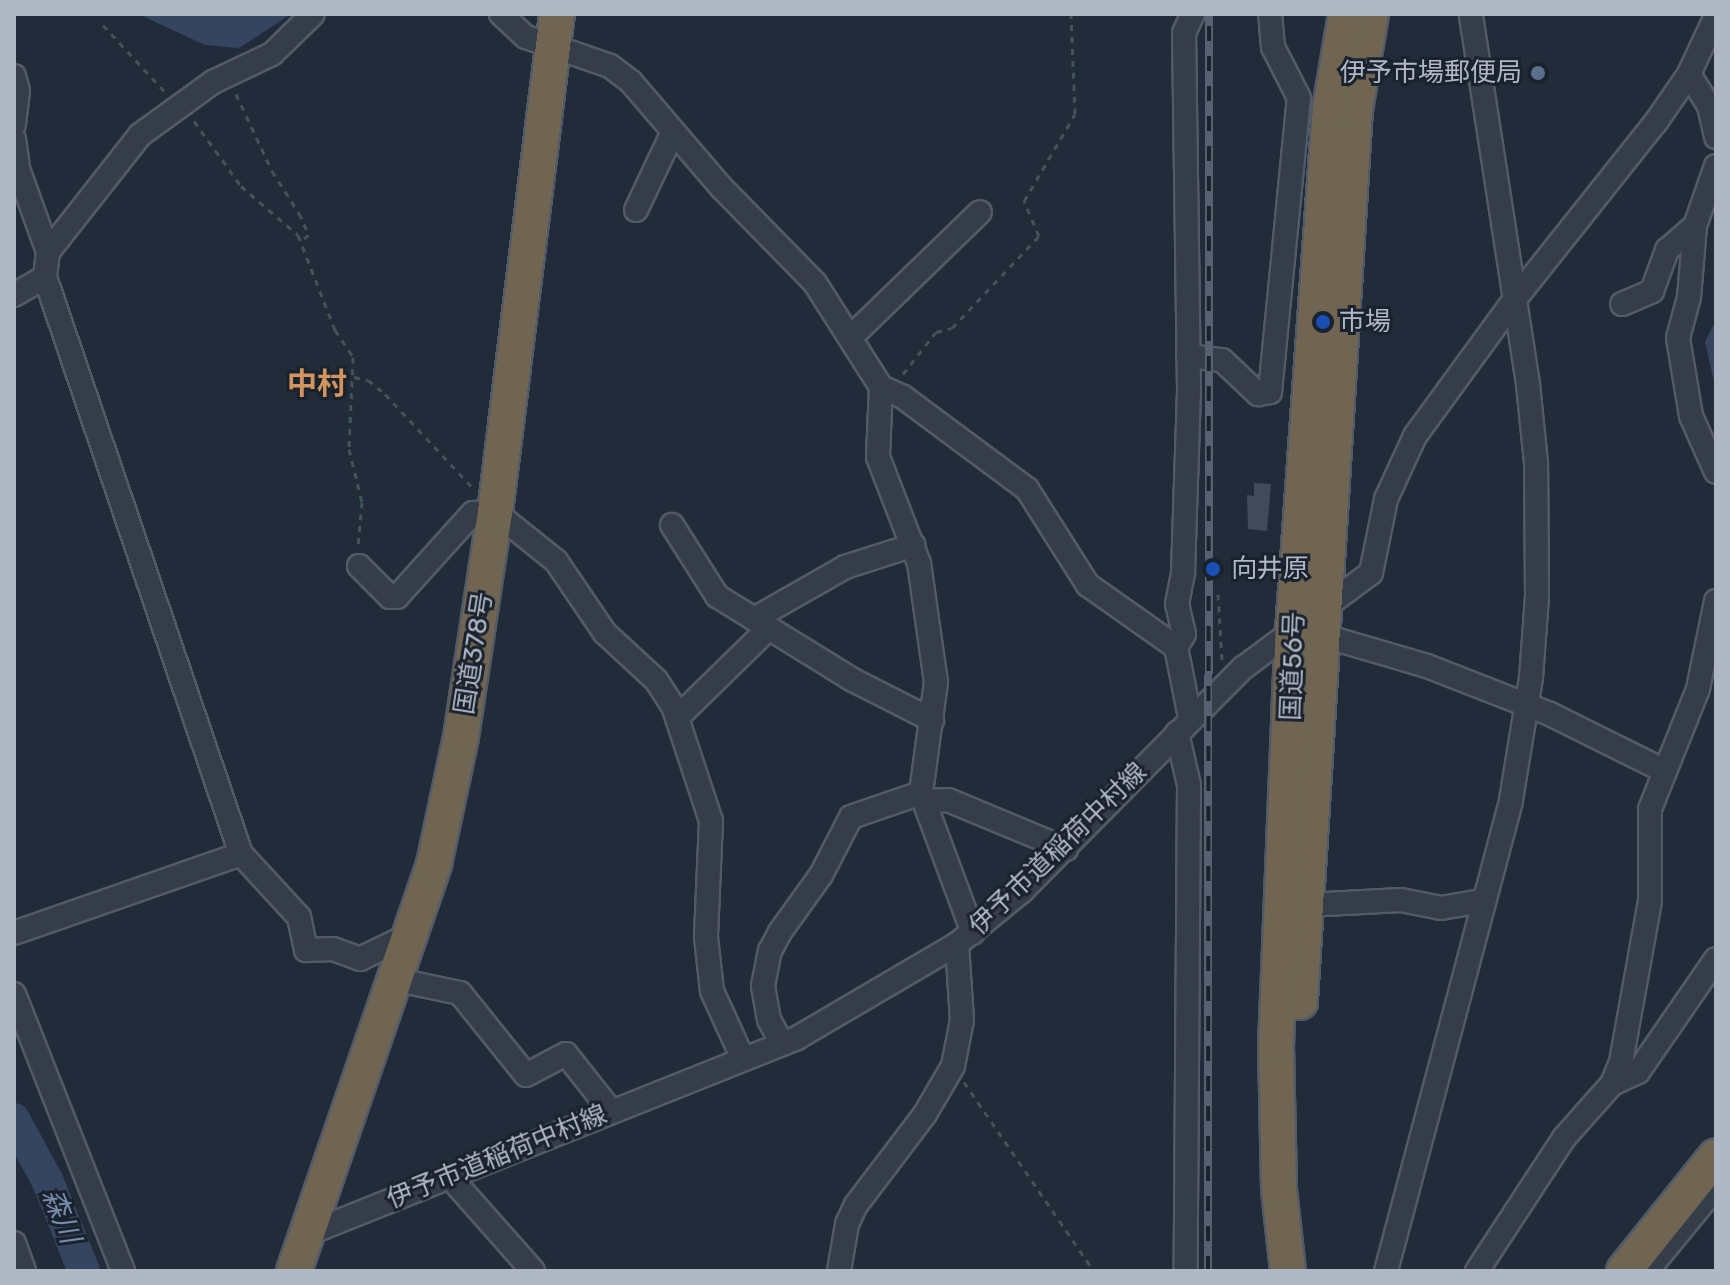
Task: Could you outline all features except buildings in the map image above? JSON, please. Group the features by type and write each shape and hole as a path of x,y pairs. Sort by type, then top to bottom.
{"highway":[{"name":"国道56号","path":"1300,1271 1297,1047 1307,905 1312,624 1329,124 1346,14"},
{"name":"国道56号","path":"1288,1271 1279,1189 1276,1046 1355,110 1371,14"},
{"name":"国道378号","path":"294,1271 434,864 461,737 495,512 554,30"},
{"path":"1683,1199 1716,1149"},
{"path":"1624,1271 1716,1156"}],"street":[{"path":"48,252 140,135 177,104 272,54 313,14"},
{"path":"501,14 526,37 554,30 631,82 673,132 779,241 852,336 885,389 1027,489 1088,585 1176,647"},
{"path":"1186,1271 1189,785 1176,647 1184,634 1177,604 1183,572 1188,356 1184,33 1193,14"},
{"path":"1188,356 1222,360 1258,394 1270,392 1299,98 1273,47 1270,14"},
{"path":"1386,1271 1511,800 1527,706 1539,546 1528,384 1471,14"},
{"name":"伊予市道稲荷中村線","path":"307,1234 782,1044 860,1005 965,938 1066,849 1184,725 1371,573 1386,499 1415,436 1515,299 1689,74 1715,15"},
{"path":"1689,74 1709,106 1716,137"},
{"path":"14,76 18,91 14,125"},
{"path":"636,210 673,132"},
{"path":"14,139 18,169 48,252 45,277 241,854 299,917 306,950 333,949 360,959 409,935"},
{"path":"1716,166 1695,226 1689,297 1678,338 1691,416 1716,472"},
{"path":"852,336 980,212"},
{"path":"1622,304 1652,291 1667,250 1684,230 1695,226"},
{"path":"14,295 45,277"},
{"path":"839,1271 847,1224 856,1205 925,1114 953,1066 962,1020 965,938 923,797 932,720 932,650 914,545 878,457 885,389"},
{"path":"359,566 390,597 397,597 473,513 495,512 556,561 605,633 665,692 677,718 711,821 706,937 712,991 743,1059"},
{"path":"672,525 717,596 853,680 932,720"},
{"path":"677,718 761,623 845,567 914,545"},
{"path":"1612,1084 1642,969 1650,901 1650,809 1698,689 1716,601"},
{"path":"1312,624 1527,706 1665,771"},
{"path":"782,1044 769,1020 763,986 770,951 821,875 851,817 923,797 948,800 1066,849"},
{"path":"14,933 241,854"},
{"path":"1307,905 1401,900 1441,908 1482,901"},
{"path":"1477,1271 1564,1138 1612,1084 1638,1072 1716,959"},
{"path":"393,979 460,993 526,1075 566,1054 611,1111"},
{"path":"14,994 123,1271"},
{"path":"449,1176 533,1271"},
{"path":"1647,1271 1716,1187"},
{"path":"14,1243 24,1271"}],"path":[{"path":"885,389 936,332 952,328 1039,236 1024,201 1075,114 1071,14"},
{"path":"103,25 205,132 241,186 301,240 335,330 353,357 349,449 362,502 359,566"},
{"path":"228,76 272,171 309,235 301,240"},
{"path":"354,377 368,380 385,394 495,512"},
{"path":"1218,594 1222,661"},
{"path":"953,1066 1094,1271"}],"water":[{"path":"138,14 291,14 239,48 205,45"},
{"path":"1716,320 1716,390 1705,342"}],"waterway":[{"name":"森川","path":"14,1119 48,1182 84,1271"}],"railway":[{"path":"1208,1271 1209,14"}],"place":[{"name":"伊予市場郵便局","path":"1538,73"},
{"name":"市場","path":"1323,322"},
{"name":"向井原","path":"1213,569"}],"district":[{"name":"中村","path":"317,384"}]}
